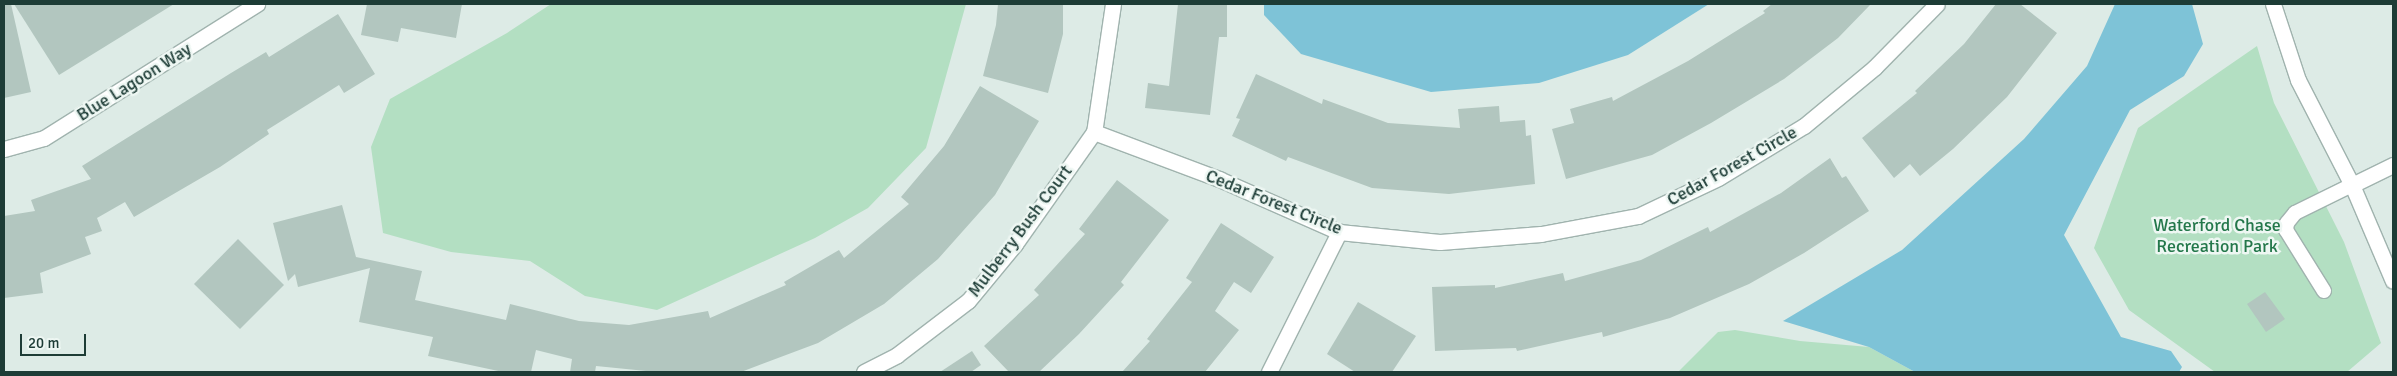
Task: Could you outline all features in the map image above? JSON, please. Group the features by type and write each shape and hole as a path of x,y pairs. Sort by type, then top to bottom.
{"street":[{"name":"Blue Lagoon Way","path":"4,149 44,138 258,4"},
{"path":"1094,132 1113,4"},
{"name":"Cedar Forest Circle","path":"1094,132 1219,179 1339,232 1440,242 1541,234 1638,216 1718,178 1804,126 1875,67 1937,4"},
{"path":"2273,4 2298,80 2352,185 2393,281"},
{"name":"Mulberry Bush Court","path":"864,372 897,355 968,301 1015,244 1094,132"},
{"path":"2352,185 2393,165"},
{"path":"1268,372 1339,232"}],"lane":[{"path":"2324,291 2286,230 2287,223 2295,214 2352,185"}],"green space":[{"path":"551,4 966,4 926,148 868,208 815,238 657,310 585,296 530,261 451,252 383,233 371,147 390,99 507,33"},
{"name":"Waterford Chase Recreation Park","path":"2257,46 2274,103 2344,242 2381,343 2347,372 2215,372 2129,310 2094,248 2138,128"},
{"path":"1735,330 1800,341 1869,347 1915,372 1678,372 1718,332"}],"water":[{"path":"1264,4 1709,4 1628,55 1539,83 1431,92 1301,54 1264,15"},
{"path":"2115,4 2192,4 2203,44 2184,76 2130,110 2064,235 2121,337 2171,351 2182,367 2179,372 1915,372 1869,347 1783,321 1902,250 2024,139 2087,66"}],"building":[{"path":"4,4 11,4 31,92 4,98"},
{"path":"14,4 174,4 59,75"},
{"path":"367,4 462,4 456,38 401,28 398,42 361,35"},
{"path":"998,4 1063,4 1063,34 1048,93 983,76 996,25"},
{"path":"1178,4 1227,4 1227,37 1219,37 1210,115 1145,108 1148,83 1169,86"},
{"path":"1772,4 1871,4 1838,38 1784,79 1711,123 1652,155 1566,179 1552,129 1574,123 1570,109 1612,97 1613,101 1688,61 1765,13 1763,11"},
{"path":"1996,4 2020,4 2057,33 2007,97 1953,149 1920,176 1910,164 1894,178 1862,138 1917,93 1915,91 1964,44"},
{"path":"338,14 375,74 344,93 339,85 267,130 269,134 220,167 134,217 125,202 97,218 102,231 85,237 91,254 40,273 43,293 4,298 4,216 35,211 31,200 91,179 82,166 266,52 269,57"},
{"path":"1256,74 1322,104 1323,99 1388,123 1460,128 1458,109 1499,106 1500,122 1525,120 1526,136 1531,135 1535,184 1449,194 1372,188 1288,157 1286,161 1232,136 1240,119 1236,118"},
{"path":"980,86 1039,121 995,195 938,259 884,304 818,343 741,372 656,372 596,366 595,372 570,372 572,359 536,350 531,372 503,372 428,356 433,337 359,322 370,268 298,287 295,274 288,281 273,223 342,205 356,257 422,271 415,300 506,320 510,304 579,321 629,325 708,311 710,318 786,285 784,282 839,250 844,258 909,204 901,197 944,146"},
{"path":"1830,158 1842,178 1846,176 1869,211 1804,253 1749,284 1670,318 1603,337 1602,332 1517,351 1516,348 1435,351 1432,287 1495,285 1495,288 1563,273 1565,281 1641,260 1708,227 1710,232 1781,193"},
{"path":"1117,180 1169,220 1121,282 1124,285 1079,334 1039,372 1009,372 984,346 1039,295 1034,290 1085,234 1079,229"},
{"path":"1221,223 1274,257 1251,293 1234,282 1215,311 1239,330 1205,372 1122,372 1150,341 1147,339 1192,282 1186,278"},
{"path":"238,239 284,285 240,329 194,284"},
{"path":"2265,292 2285,319 2266,332 2247,304"},
{"path":"1358,302 1416,336 1392,372 1355,372 1327,354"},
{"path":"972,351 981,365 971,372 940,372"}]}
